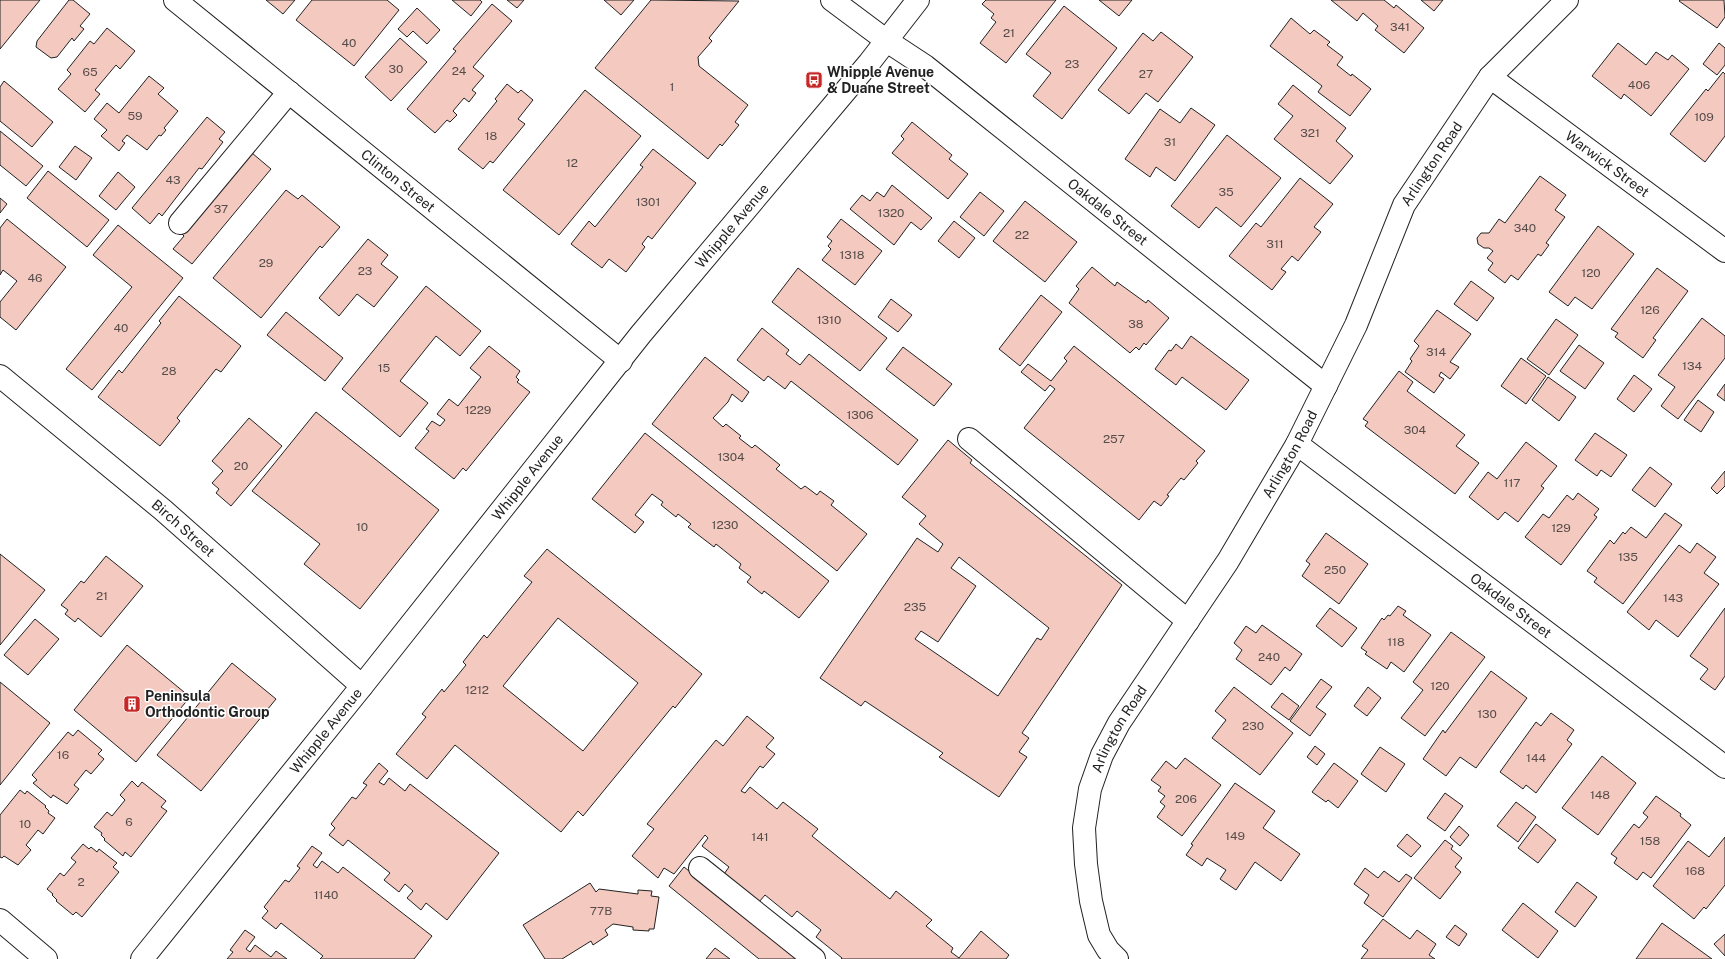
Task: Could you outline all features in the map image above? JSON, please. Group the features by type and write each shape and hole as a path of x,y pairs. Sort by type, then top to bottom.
{"street":[{"name":"Clinton Street","path":"175,0 621,361"},
{"name":"Oakdale Street","path":"832,0 887,42 925,66 1326,386"},
{"name":"Whipple Avenue","path":"142,959 362,686 641,334 887,42 918,0"},
{"name":"Arlington Road","path":"1117,959 1108,950 1099,935 1090,901 1086,864 1084,828 1090,789 1102,755 1119,723 1228,560 1297,444 1356,325 1404,205 1490,77 1567,0"},
{"name":"Warwick Street","path":"1490,77 1725,252"},
{"path":"180,223 289,92"},
{"name":"Birch Street","path":"0,376 163,510 362,686"},
{"path":"969,439 1188,621"},
{"name":"Oakdale Street","path":"1297,444 1725,767"},
{"path":"700,868 814,959"},
{"path":"0,920 46,959"},
{"name":"Arlington Road","path":"1096,959 1099,935"}],"building":[{"path":"0,0 40,0 0,49"},
{"path":"69,0 73,0 90,14 80,26 84,29 74,41 72,38 57,57 51,58 36,47 37,41"},
{"path":"266,0 295,0 283,14"},
{"path":"312,0 387,0 399,10 354,66 296,20"},
{"path":"452,0 480,0 482,2 471,16"},
{"path":"507,0 524,0 517,8"},
{"path":"604,0 634,0 621,15"},
{"path":"651,0 739,1 709,38 712,41 698,57 699,66 748,105 735,122 739,125 722,146 720,144 708,159 595,68"},
{"path":"986,0 1056,0 1006,63 980,43 996,22 991,18 994,14 982,4"},
{"path":"1099,0 1132,0 1119,16"},
{"path":"1331,0 1384,0 1394,8 1396,5 1424,28 1404,53 1375,30 1378,26 1363,13 1357,21"},
{"path":"1421,0 1443,0 1434,11"},
{"path":"1724,0 1725,17 1717,28 1679,1"},
{"path":"492,4 512,21 473,67 484,76 472,90 476,93 469,102 464,98 453,111 457,115 450,122 447,120 435,133 407,109 456,51 453,49"},
{"path":"1064,6 1117,48 1062,119 1033,96 1051,73 1026,54"},
{"path":"417,8 440,30 427,44 413,31 407,37 398,29"},
{"path":"1291,18 1310,34 1314,30 1330,42 1327,45 1343,57 1337,65 1351,76 1352,74 1371,89 1350,116 1318,92 1322,86 1270,46"},
{"path":"107,28 135,51 120,69 116,65 95,90 100,94 85,112 58,89 71,74 67,70 90,41 94,44"},
{"path":"1161,32 1193,57 1158,102 1146,93 1129,114 1098,90 1143,33 1153,41"},
{"path":"400,38 427,62 391,101 365,77"},
{"path":"1618,43 1646,65 1656,52 1668,60 1672,55 1689,69 1651,116 1624,94 1621,99 1592,76"},
{"path":"1719,43 1725,48 1725,65 1717,75 1703,64"},
{"path":"1723,72 1725,74 1725,136 1705,162 1670,134 1706,89 1708,91"},
{"path":"149,76 164,88 158,94 178,111 164,128 166,130 161,136 159,135 147,150 127,135 122,141 125,143 119,151 101,136 107,130 94,119 107,103 119,113"},
{"path":"4,81 53,122 32,147 0,121 0,87"},
{"path":"507,84 518,93 521,90 533,100 518,119 525,124 493,163 490,161 483,169 458,149 497,101 495,99"},
{"path":"1293,85 1346,128 1336,141 1353,156 1330,184 1274,139 1293,116 1278,104"},
{"path":"585,90 641,136 559,235 503,190"},
{"path":"1191,108 1215,125 1175,181 1156,167 1150,177 1125,159 1160,109 1180,123"},
{"path":"207,117 225,132 219,139 223,142 202,169 199,168 162,216 159,213 150,224 132,208"},
{"path":"912,122 952,155 949,159 968,174 948,199 892,153 904,139 901,136"},
{"path":"0,131 43,166 26,186 0,165"},
{"path":"1227,135 1281,178 1241,227 1216,207 1199,228 1171,206"},
{"path":"75,146 92,158 76,180 59,167"},
{"path":"653,149 696,183 652,239 648,236 642,244 645,247 626,272 609,259 602,268 571,244 589,221 595,227 643,167 640,165"},
{"path":"252,153 271,169 192,264 173,249 184,236 181,233"},
{"path":"48,171 109,220 87,247 27,198"},
{"path":"118,172 135,187 116,210 99,196"},
{"path":"1540,176 1566,195 1555,210 1565,217 1546,243 1549,245 1541,256 1538,254 1518,280 1511,275 1505,283 1488,270 1493,263 1487,258 1493,251 1478,244 1477,238 1481,233 1489,233 1499,219 1505,223"},
{"path":"1300,178 1333,204 1314,227 1321,232 1298,261 1292,256 1281,269 1286,272 1272,290 1229,256 1256,223 1261,227"},
{"path":"892,185 932,218 921,230 911,222 894,245 850,209 862,195 870,201 877,192 884,197"},
{"path":"286,190 298,199 302,195 340,227 322,248 320,246 261,318 213,278"},
{"path":"980,192 1004,211 984,236 960,217"},
{"path":"0,198 7,204 0,213"},
{"path":"1025,201 1077,242 1045,282 993,241"},
{"path":"7,219 66,267 16,330 0,317 0,302 17,281 3,270 0,275 0,228"},
{"path":"841,219 882,251 855,285 822,260 831,249 828,246 832,241 827,237"},
{"path":"954,221 975,238 959,258 938,241"},
{"path":"118,225 183,278 92,390 66,369 132,287 93,255"},
{"path":"1598,226 1634,254 1592,309 1575,297 1568,306 1549,292"},
{"path":"368,239 388,255 381,264 398,277 374,307 357,294 339,316 319,298"},
{"path":"1092,267 1115,286 1117,282 1146,303 1148,300 1169,318 1146,345 1144,343 1139,350 1136,347 1130,353 1069,303 1079,289 1076,286"},
{"path":"798,268 887,338 860,371 772,302"},
{"path":"1657,268 1688,291 1653,338 1656,340 1643,358 1615,337 1618,333 1611,329"},
{"path":"1471,281 1494,298 1477,321 1454,304"},
{"path":"426,286 481,331 460,356 436,336 400,381 428,403 400,437 342,389"},
{"path":"1041,295 1062,312 1020,366 999,349"},
{"path":"179,296 241,346 221,372 216,369 177,418 180,421 160,446 98,397 119,370 122,373 161,323 159,321"},
{"path":"891,299 912,315 898,332 878,317"},
{"path":"1437,310 1471,334 1450,362 1459,367 1450,379 1441,372 1439,376 1444,379 1434,393 1405,372 1412,361 1410,359 1419,346 1414,341"},
{"path":"286,312 343,358 325,381 267,335"},
{"path":"1702,318 1725,336 1725,358 1678,419 1661,406 1675,387 1658,375"},
{"path":"1556,319 1578,335 1549,375 1527,359"},
{"path":"762,328 789,350 786,354 800,365 809,354 918,440 898,465 791,381 785,389 768,376 764,381 737,360"},
{"path":"1191,336 1249,380 1226,410 1182,377 1176,385 1155,369 1169,350 1171,351 1176,344 1182,349"},
{"path":"1579,345 1604,363 1585,389 1560,371"},
{"path":"489,346 520,371 516,377 519,380 517,382 530,392 466,471 463,468 454,479 415,448 429,431 426,429 432,421 440,426 445,420 437,414 449,399 458,406 481,377 470,368"},
{"path":"1074,346 1205,451 1196,461 1198,463 1184,480 1181,478 1167,495 1169,496 1161,506 1154,501 1139,520 1024,428 1055,389 1050,385 1045,391 1021,372 1028,364 1051,381 1067,361 1064,358"},
{"path":"903,347 952,384 934,406 886,369"},
{"path":"705,357 749,392 742,402 732,394 728,402 713,418 723,427 726,424 741,436 739,438 752,448 755,445 780,465 776,469 801,489 805,486 817,495 820,491 834,501 831,505 867,534 837,571 652,424"},
{"path":"1521,358 1546,376 1526,404 1501,386"},
{"path":"1399,371 1413,382 1407,391 1465,435 1456,446 1479,463 1455,494 1365,426 1368,422 1363,419"},
{"path":"1634,375 1652,389 1634,412 1617,399"},
{"path":"1548,377 1576,397 1559,421 1532,400"},
{"path":"1725,384 1725,401 1717,395"},
{"path":"1698,400 1714,412 1701,432 1684,420"},
{"path":"316,412 439,510 360,609 304,564 320,544 252,491"},
{"path":"249,418 282,446 231,506 216,493 219,489 212,483 223,471 212,461"},
{"path":"645,433 829,581 799,618 764,591 762,594 747,582 751,577 739,568 741,564 716,544 714,547 688,527 691,524 678,514 676,517 661,505 663,502 652,494 635,515 644,522 635,533 592,499"},
{"path":"1595,433 1627,455 1611,477 1601,470 1597,476 1575,460"},
{"path":"948,440 972,460 970,463 1122,585 1022,733 1029,738 1019,752 1027,757 999,797 939,757 943,753 865,701 861,706 820,678 917,538 938,552 943,544 919,524 926,516 902,497","holes":["959,557 1049,628 1041,640 1037,638 998,696 915,639 921,631 938,642 976,586 951,568"]},
{"path":"1526,442 1557,466 1541,486 1544,488 1518,522 1505,512 1498,520 1469,497 1488,472 1497,479"},
{"path":"1650,467 1672,484 1655,507 1632,490"},
{"path":"1725,471 1725,486 1717,494 1711,488"},
{"path":"1578,493 1599,509 1594,515 1597,517 1561,565 1525,537 1543,514 1549,518 1567,495 1573,500"},
{"path":"1665,513 1682,525 1623,604 1594,582 1597,578 1587,571 1610,540 1614,544 1623,532 1625,534 1631,527 1646,538"},
{"path":"1326,533 1368,564 1339,604 1302,576 1310,564 1306,561"},
{"path":"1697,543 1716,557 1704,573 1719,584 1678,637 1656,620 1649,630 1627,612 1679,545 1690,553"},
{"path":"547,549 702,674 675,708 673,706 583,816 578,811 561,832 455,745 427,779 396,754 426,717 422,714 442,689 444,692 466,665 463,662 484,635 487,638 532,582 524,576","holes":["558,618 638,683 583,751 503,686"]},
{"path":"0,554 45,590 0,645"},
{"path":"106,556 143,586 101,637 78,618 75,622 65,614 68,610 61,605 81,581 84,583"},
{"path":"1398,606 1406,611 1403,615 1431,635 1404,672 1391,662 1387,669 1365,654 1367,652 1361,648 1382,618 1384,620 1388,615 1390,616"},
{"path":"1330,608 1357,628 1342,647 1316,626"},
{"path":"1725,608 1725,676 1715,690 1700,679 1708,669 1690,656"},
{"path":"35,619 59,639 28,675 4,655"},
{"path":"1262,625 1302,654 1290,671 1285,667 1271,685 1236,659 1242,650 1234,643 1246,626 1256,633"},
{"path":"1451,632 1485,657 1425,736 1401,718 1423,690 1413,682"},
{"name":"Peninsula Orthodontic Group","path":"127,645 190,697 136,762 74,710"},
{"path":"232,663 276,699 201,791 157,755"},
{"path":"1491,671 1527,698 1476,768 1460,757 1446,776 1423,759 1443,730 1445,733"},
{"path":"1321,679 1332,687 1316,707 1326,714 1310,736 1290,721"},
{"path":"0,682 50,723 0,785"},
{"path":"1234,687 1293,733 1260,775 1212,738 1226,720 1215,711"},
{"path":"1368,687 1381,698 1367,716 1354,706"},
{"path":"1282,693 1299,706 1289,720 1271,707"},
{"path":"1551,713 1574,730 1567,740 1572,744 1536,793 1526,785 1523,789 1500,772 1536,722 1541,726"},
{"path":"747,716 774,738 766,747 775,754 763,768 760,766 741,791 745,793 750,787 777,809 783,802 818,829 812,836 890,899 896,891 932,920 926,926 953,948 951,952 959,958 981,931 1009,955 1006,959 841,959 842,958 816,937 821,930 797,911 792,917 765,895 759,902 724,874 729,867 702,846 708,838 705,835 674,874 664,868 658,878 632,856 654,829 647,824 716,740 723,746"},
{"path":"78,730 102,750 98,754 104,759 91,774 86,770 74,785 79,789 67,804 53,795 51,798 33,783 37,780 32,775 68,732 73,736"},
{"path":"1315,746 1325,754 1317,765 1307,757"},
{"path":"1380,747 1405,764 1386,792 1361,774"},
{"path":"1602,756 1636,783 1598,835 1562,808"},
{"path":"1185,758 1221,785 1182,836 1157,817 1165,806 1160,802 1165,796 1158,791 1161,787 1151,780 1166,761 1176,769"},
{"path":"379,763 388,771 379,782 384,785 389,778 405,791 410,784 499,853 447,920 426,903 421,910 407,898 413,891 405,884 399,892 384,880 390,873 348,840 343,846 329,835 335,828 331,824 352,797 356,799 367,785 363,783"},
{"path":"1334,763 1358,781 1338,808 1328,800 1326,802 1312,792"},
{"path":"132,781 138,787 142,782 166,801 161,807 167,811 131,857 125,852 123,856 104,840 105,839 101,835 102,833 94,827 107,812 112,816 125,800 120,795"},
{"path":"1235,783 1275,811 1263,828 1300,854 1281,881 1255,862 1236,890 1220,879 1226,870 1207,858 1202,866 1186,855 1193,845 1191,844"},
{"path":"20,790 25,794 27,791 46,806 45,807 49,811 48,813 55,818 43,834 38,830 26,845 31,850 18,865 4,856 2,858 0,857 0,815"},
{"path":"1445,793 1463,806 1445,831 1427,818"},
{"path":"1656,796 1681,814 1680,816 1691,825 1651,878 1643,872 1637,880 1614,863 1617,858 1611,854 1634,824 1639,828 1648,817 1643,813"},
{"path":"1516,802 1536,817 1518,842 1497,826"},
{"path":"1536,824 1556,840 1538,863 1518,848"},
{"path":"1459,826 1469,835 1460,846 1450,837"},
{"path":"1407,834 1421,846 1411,857 1397,846"},
{"path":"1725,837 1725,885 1706,909 1704,907 1694,919 1653,886 1688,841 1709,857"},
{"path":"1445,840 1453,846 1451,849 1462,858 1455,867 1461,872 1440,899 1414,878"},
{"path":"83,844 89,849 91,847 97,852 99,849 117,863 113,867 119,872 82,917 76,912 73,915 56,901 57,900 52,895 53,894 47,889 60,873 64,876 76,862 71,858"},
{"path":"312,846 322,853 313,865 317,868 322,861 338,873 343,867 432,936 414,959 320,959 323,956 281,923 276,929 262,918 268,911 264,907 285,880 289,882 300,868 297,866"},
{"path":"684,867 799,959 759,959 669,886"},
{"path":"1365,868 1378,878 1384,871 1399,882 1406,874 1412,878 1383,917 1364,903 1369,895 1354,884"},
{"path":"1577,882 1597,897 1575,927 1555,912"},
{"path":"590,883 596,892 599,889 638,894 638,890 652,891 651,896 659,897 654,929 649,929 649,931 633,930 633,927 613,924 605,930 608,935 593,945 591,941 562,959 545,959 523,925"},
{"path":"1523,903 1558,931 1538,958 1502,930"},
{"path":"1383,919 1410,939 1417,930 1436,944 1429,955 1435,959 1361,959 1368,950 1362,946"},
{"path":"1662,923 1712,959 1636,959"},
{"path":"1455,925 1467,934 1459,946 1446,937"},
{"path":"245,930 255,937 246,949 250,952 255,945 271,957 276,951 287,959 227,959 233,952 230,950"},
{"path":"1725,934 1725,956 1714,944"},
{"path":"715,948 730,959 706,959"}],"place":[{"name":"Whipple Avenue & Duane Street","path":"814,80"},
{"name":"Peninsula Orthodontic Group","path":"132,704"}]}
